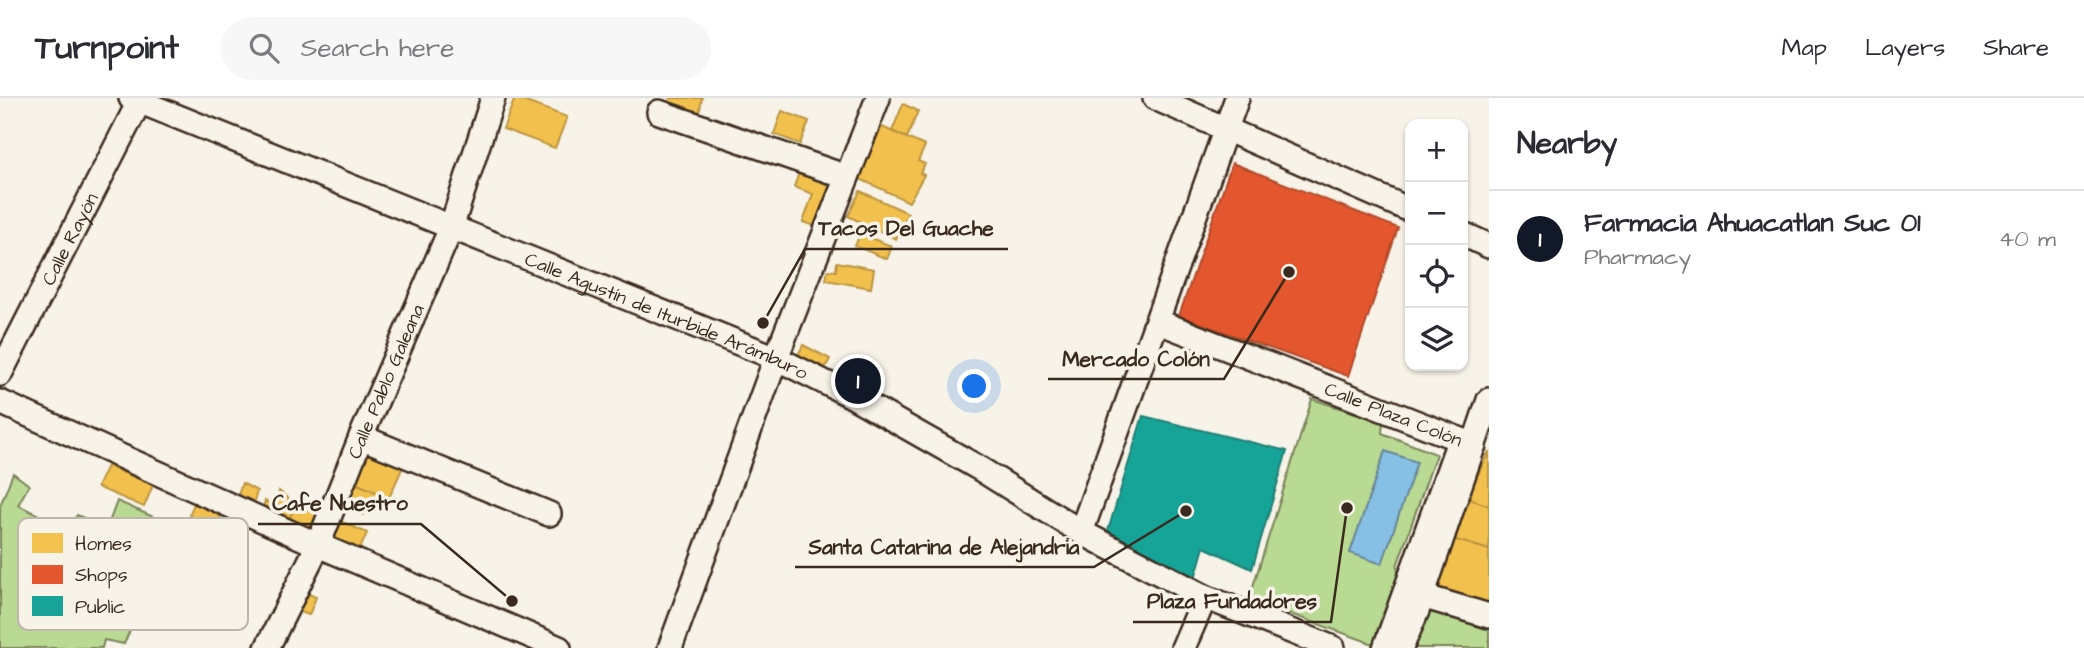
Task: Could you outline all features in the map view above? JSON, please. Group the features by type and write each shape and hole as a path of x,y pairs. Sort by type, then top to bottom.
{"street":[{"name":"Calle Pablo Galeana","path":"267,648 318,545 361,437 451,228 493,98"},
{"path":"670,648 776,358 878,98"},
{"path":"1155,98 1405,209"},
{"path":"1081,532 1237,98"},
{"name":"Calle Agustín de Iturbide Arámburo","path":"135,100 776,358 852,396 977,467 1081,532 1205,597 1333,648"},
{"name":"Calle Rayón","path":"0,374 135,100"},
{"path":"659,112 847,177"},
{"path":"1468,236 1489,246"},
{"name":"Calle Plaza Colón","path":"1158,322 1466,443"},
{"path":"1385,648 1466,443 1489,400"},
{"path":"0,402 318,545 559,648"},
{"path":"361,437 549,514"},
{"path":"1401,648 1422,596 1466,443"},
{"path":"1422,596 1489,617"},
{"path":"1183,648 1205,597"}],"green space":[{"path":"1312,399 1383,422 1382,433 1436,454 1397,566 1401,585 1379,646 1249,599"},
{"path":"13,473 29,485 18,505 45,518 18,518 18,630 130,630 124,644 104,640 102,648 0,648 0,506"},
{"path":"117,501 156,518 111,518"},
{"path":"1428,607 1489,627 1489,648 1412,648"}],"water":[{"path":"1385,451 1417,462 1382,564 1350,553"}],"building: Homes":[{"path":"515,98 567,117 555,148 503,129"},
{"path":"670,98 702,98 699,115 668,109"},
{"path":"903,104 918,111 907,138 892,131"},
{"path":"782,111 809,121 800,144 774,134"},
{"path":"882,127 925,146 918,161 925,164 920,173 924,175 909,202 858,178"},
{"path":"801,167 842,182 824,229 803,222 813,194 794,187"},
{"path":"860,191 908,213 896,239 848,216"},
{"path":"860,234 892,246 887,259 855,246"},
{"path":"837,262 874,269 871,288 826,280 828,270 836,271"},
{"path":"803,345 830,359 823,372 796,359"},
{"path":"370,446 405,462 389,498 353,482"},
{"path":"1489,451 1489,506 1467,498"},
{"path":"107,466 153,485 144,507 97,487"},
{"path":"353,482 389,498 383,510 368,503 363,515 343,506"},
{"path":"242,483 257,491 252,509 236,502"},
{"path":"279,491 296,505 286,525 261,513 265,501 277,507"},
{"path":"1467,498 1489,506 1489,550 1453,539"},
{"path":"195,502 221,516 194,518 189,515"},
{"path":"296,505 324,517 316,535 286,525"},
{"path":"338,520 367,533 356,558 330,538"},
{"path":"1453,539 1489,550 1489,613 1436,597"},
{"path":"301,591 316,597 309,615 294,610"}],"building: Shops":[{"path":"1232,163 1398,228 1348,376 1179,316"}],"building: Public":[{"path":"1143,416 1287,451 1252,569 1204,547 1195,578 1107,534"}],"place":[{"name":"Mercado Colón","path":"1289,272"},
{"name":"Tacos Del Guache","path":"763,323"},
{"name":"Farmacia Ahuacatlan Suc 01","path":"858,381"},
{"name":"Plaza Fundadores","path":"1347,508"},
{"name":"Santa Catarina de Alejandria","path":"1186,511"},
{"name":"Cafe Nuestro","path":"512,601"}]}
